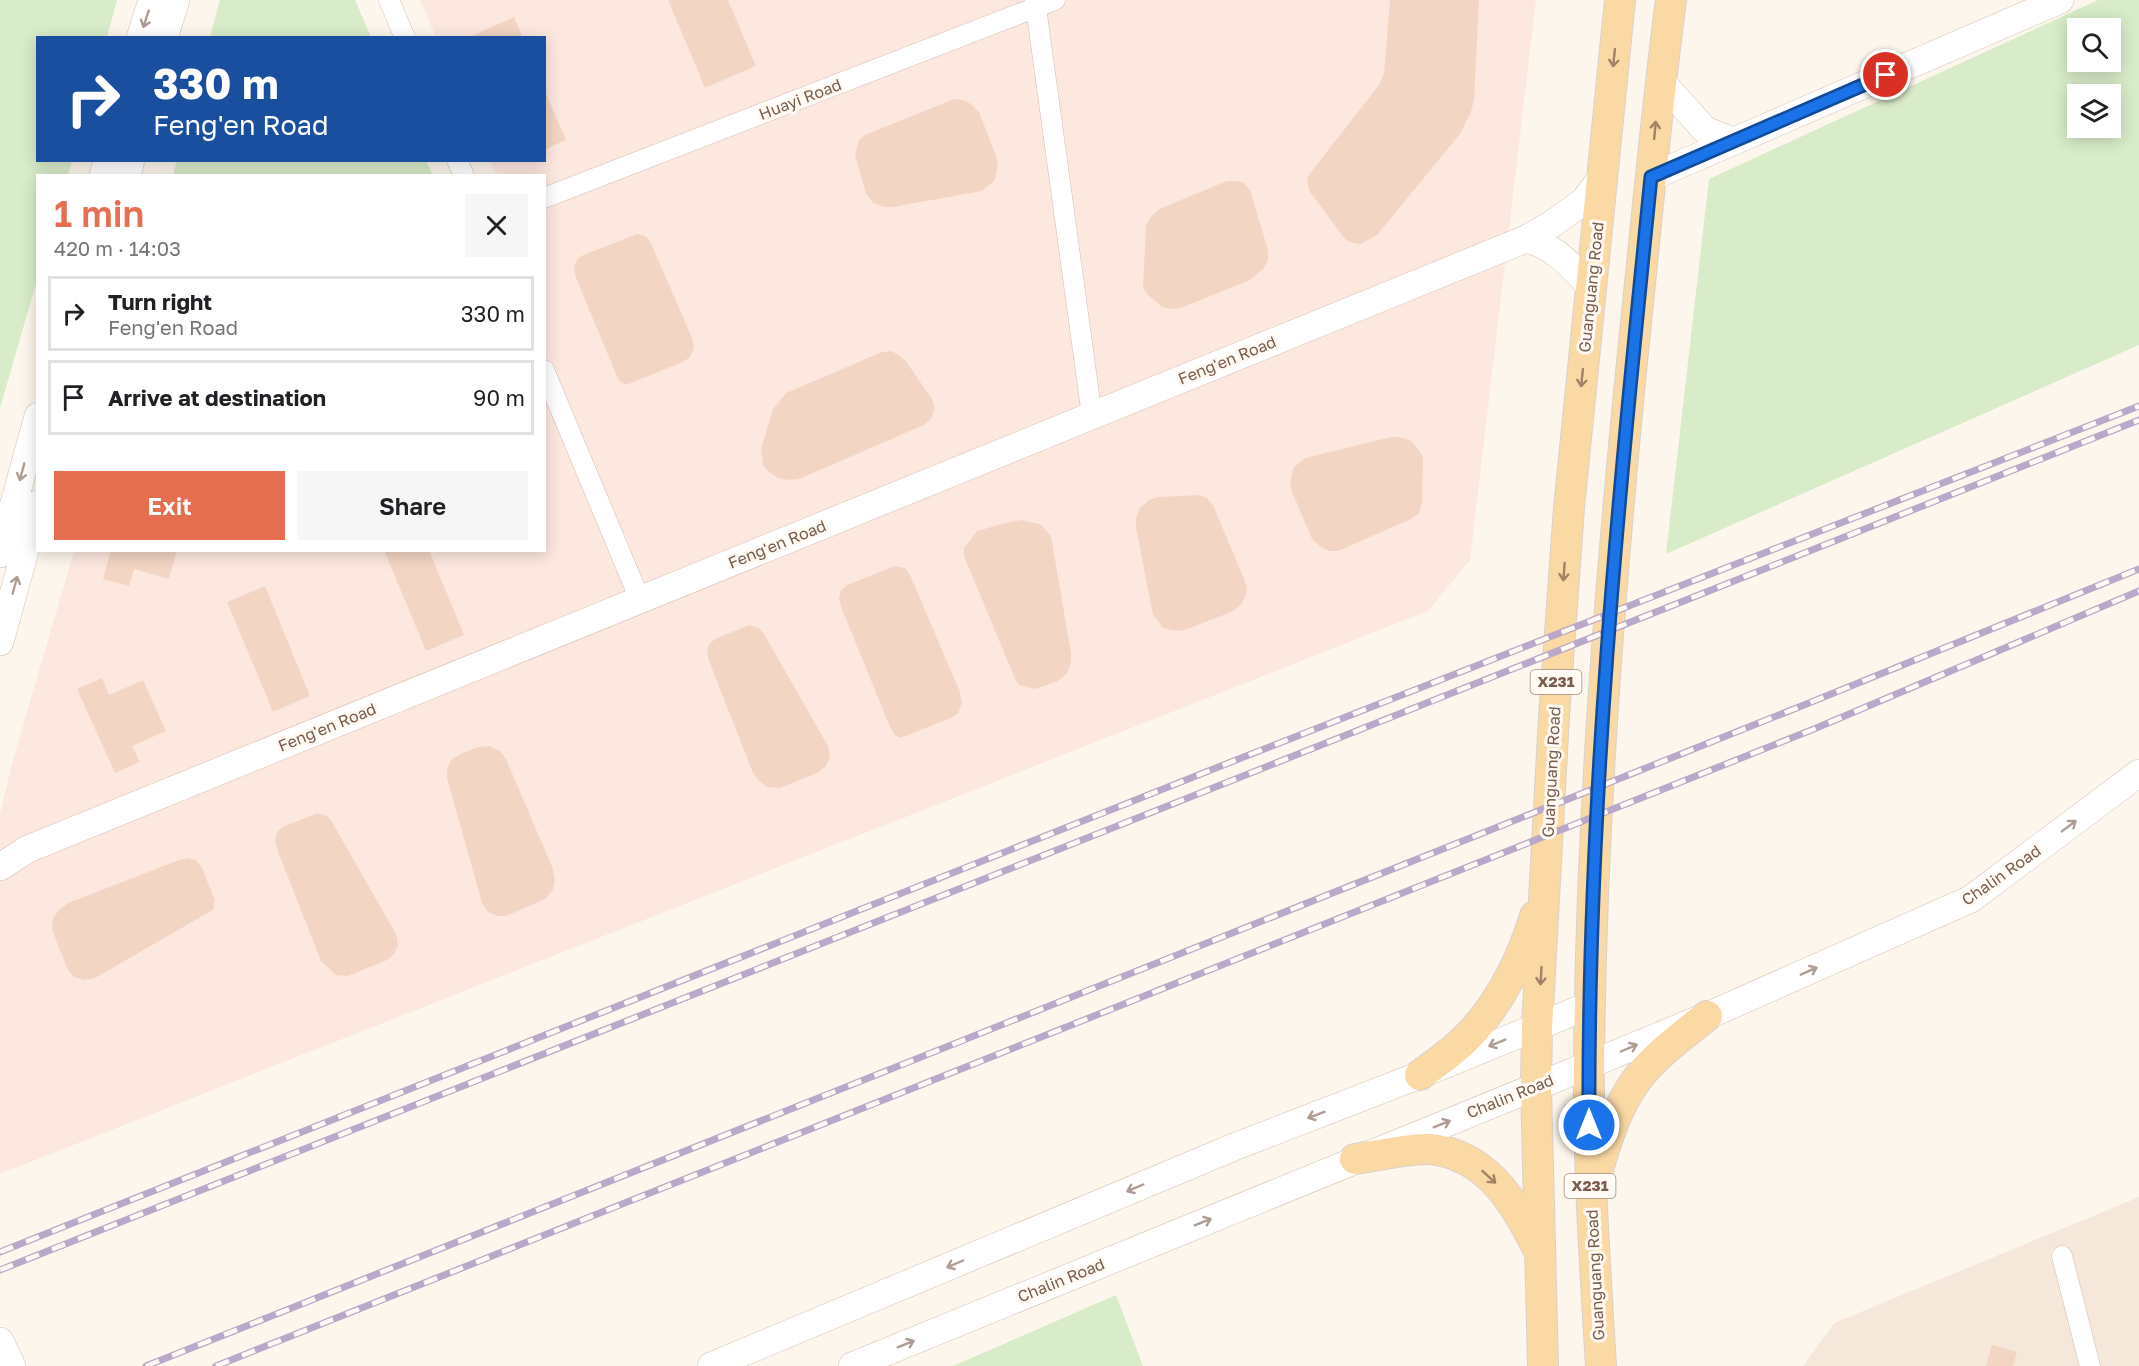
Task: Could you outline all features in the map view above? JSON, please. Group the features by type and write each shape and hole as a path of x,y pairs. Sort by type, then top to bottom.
{"main road":[{"name":"Guanguang Road","path":"1543,1366 1536,1086 1537,1027 1554,716 1568,520 1620,0"},
{"name":"Guanguang Road","path":"1601,1366 1591,1198 1589,1065 1599,746 1612,569 1660,80 1671,0"},
{"path":"1420,1075 1447,1055 1474,1030 1493,1005 1510,977 1522,950 1546,879"},
{"path":"1591,1198 1603,1150 1617,1113 1637,1079 1661,1053 1707,1016"},
{"path":"1355,1159 1427,1149 1449,1152 1472,1162 1508,1194 1541,1253"}],"street":[{"path":"141,36 153,0"},
{"path":"165,36 176,0"},
{"path":"389,0 404,36"},
{"name":"Huayi Road","path":"546,197 1036,4 1055,0"},
{"path":"1651,177 2060,0"},
{"path":"1036,4 1092,416"},
{"path":"1660,80 1706,130 1733,141"},
{"name":"Feng'en Road","path":"0,867 28,849 1526,239 1584,201 1602,177"},
{"path":"1526,239 1538,242 1566,260 1592,288"},
{"path":"546,375 640,600"},
{"path":"0,554 36,423"},
{"path":"0,642 36,511"},
{"name":"Chalin Road","path":"852,1366 1707,1016 1971,899 2139,773"},
{"name":"Feng'en Road","path":"0,846 28,849"},
{"path":"711,1366 1234,1147 1420,1075 1590,1005"},
{"path":"2061,1257 2090,1366"},
{"path":"0,1341 12,1366"}],"shaded area":[{"path":"420,0 1536,0 1470,560 1428,611 0,1174 0,813 13,760 74,552 546,552 546,174 502,174 494,172 490,162 546,162 546,36 436,36"},
{"path":"2139,1197 2139,1366 1803,1366 1834,1323"}],"green space":[{"path":"0,0 117,0 107,36 36,36 36,162 72,162 68,174 36,174 36,283 0,408"},
{"path":"220,0 355,0 371,36 210,36"},
{"path":"2098,0 2139,0 2139,345 1666,554 1709,179"},
{"path":"176,162 426,162 432,174 173,174"},
{"path":"1116,1295 1143,1366 953,1366"}],"building":[{"path":"668,0 728,0 756,66 705,88"},
{"path":"1390,0 1479,0 1474,100 1460,134 1377,235 1361,244 1353,243 1345,239 1310,192 1307,182 1308,176 1379,85 1384,73"},
{"path":"514,17 522,36 471,36"},
{"path":"546,94 566,140 546,149"},
{"path":"954,99 971,104 979,112 998,161 995,180 982,191 893,207 873,203 866,194 855,155 859,140 865,135"},
{"path":"1227,181 1244,183 1250,190 1268,250 1268,260 1264,268 1250,280 1181,308 1162,307 1147,294 1143,287 1146,225 1159,209"},
{"path":"637,234 645,236 650,241 693,340 694,348 690,357 683,362 626,385 619,380 616,374 576,278 574,268 581,256"},
{"path":"892,351 905,360 932,399 935,408 931,419 924,425 799,479 778,478 769,472 763,465 761,449 773,409 786,393 882,352"},
{"path":"1391,437 1411,441 1423,458 1422,503 1419,513 1411,519 1338,551 1329,551 1321,547 1312,539 1290,487 1293,468 1305,458"},
{"path":"1200,495 1207,498 1213,505 1247,586 1246,594 1242,603 1234,611 1182,631 1171,630 1163,628 1153,615 1136,519 1140,508 1149,500 1158,497"},
{"path":"1022,520 1040,524 1051,536 1071,653 1067,673 1058,681 1035,689 1019,685 1015,679 964,556 964,548 977,531"},
{"path":"110,552 176,552 169,579 134,569 129,586 103,579"},
{"path":"385,552 430,552 464,635 426,651"},
{"path":"895,566 905,568 910,575 960,692 962,703 958,713 951,718 900,738 890,727 839,598 841,590 847,585"},
{"path":"265,586 310,696 273,712 227,602"},
{"path":"749,625 759,628 764,634 828,746 830,757 826,766 819,772 780,788 768,787 760,782 753,773 707,652 709,644 715,639"},
{"path":"102,678 109,695 143,680 166,731 132,746 140,762 115,773 77,689"},
{"path":"489,746 500,751 506,759 553,869 555,880 553,890 545,899 506,916 497,916 488,912 482,903 447,778 447,769 451,760 478,747"},
{"path":"317,813 327,816 332,822 396,934 398,945 394,954 387,960 348,976 336,975 321,961 275,840 277,832 283,827"},
{"path":"188,858 196,860 201,866 215,900 213,910 95,978 84,980 74,977 68,970 52,930 53,918 59,910 68,903"},
{"path":"1992,1345 2017,1352 2013,1366 1986,1366"}],"railway":[{"path":"0,1252 1236,760 2139,406"},
{"path":"0,1270 2139,420"},
{"path":"146,1366 1804,705 2139,569"},
{"path":"216,1366 1814,729 2139,591"}],"route":[{"path":"1589,1125 1593,900 1599,746 1615,534 1651,177 1886,75"}]}
